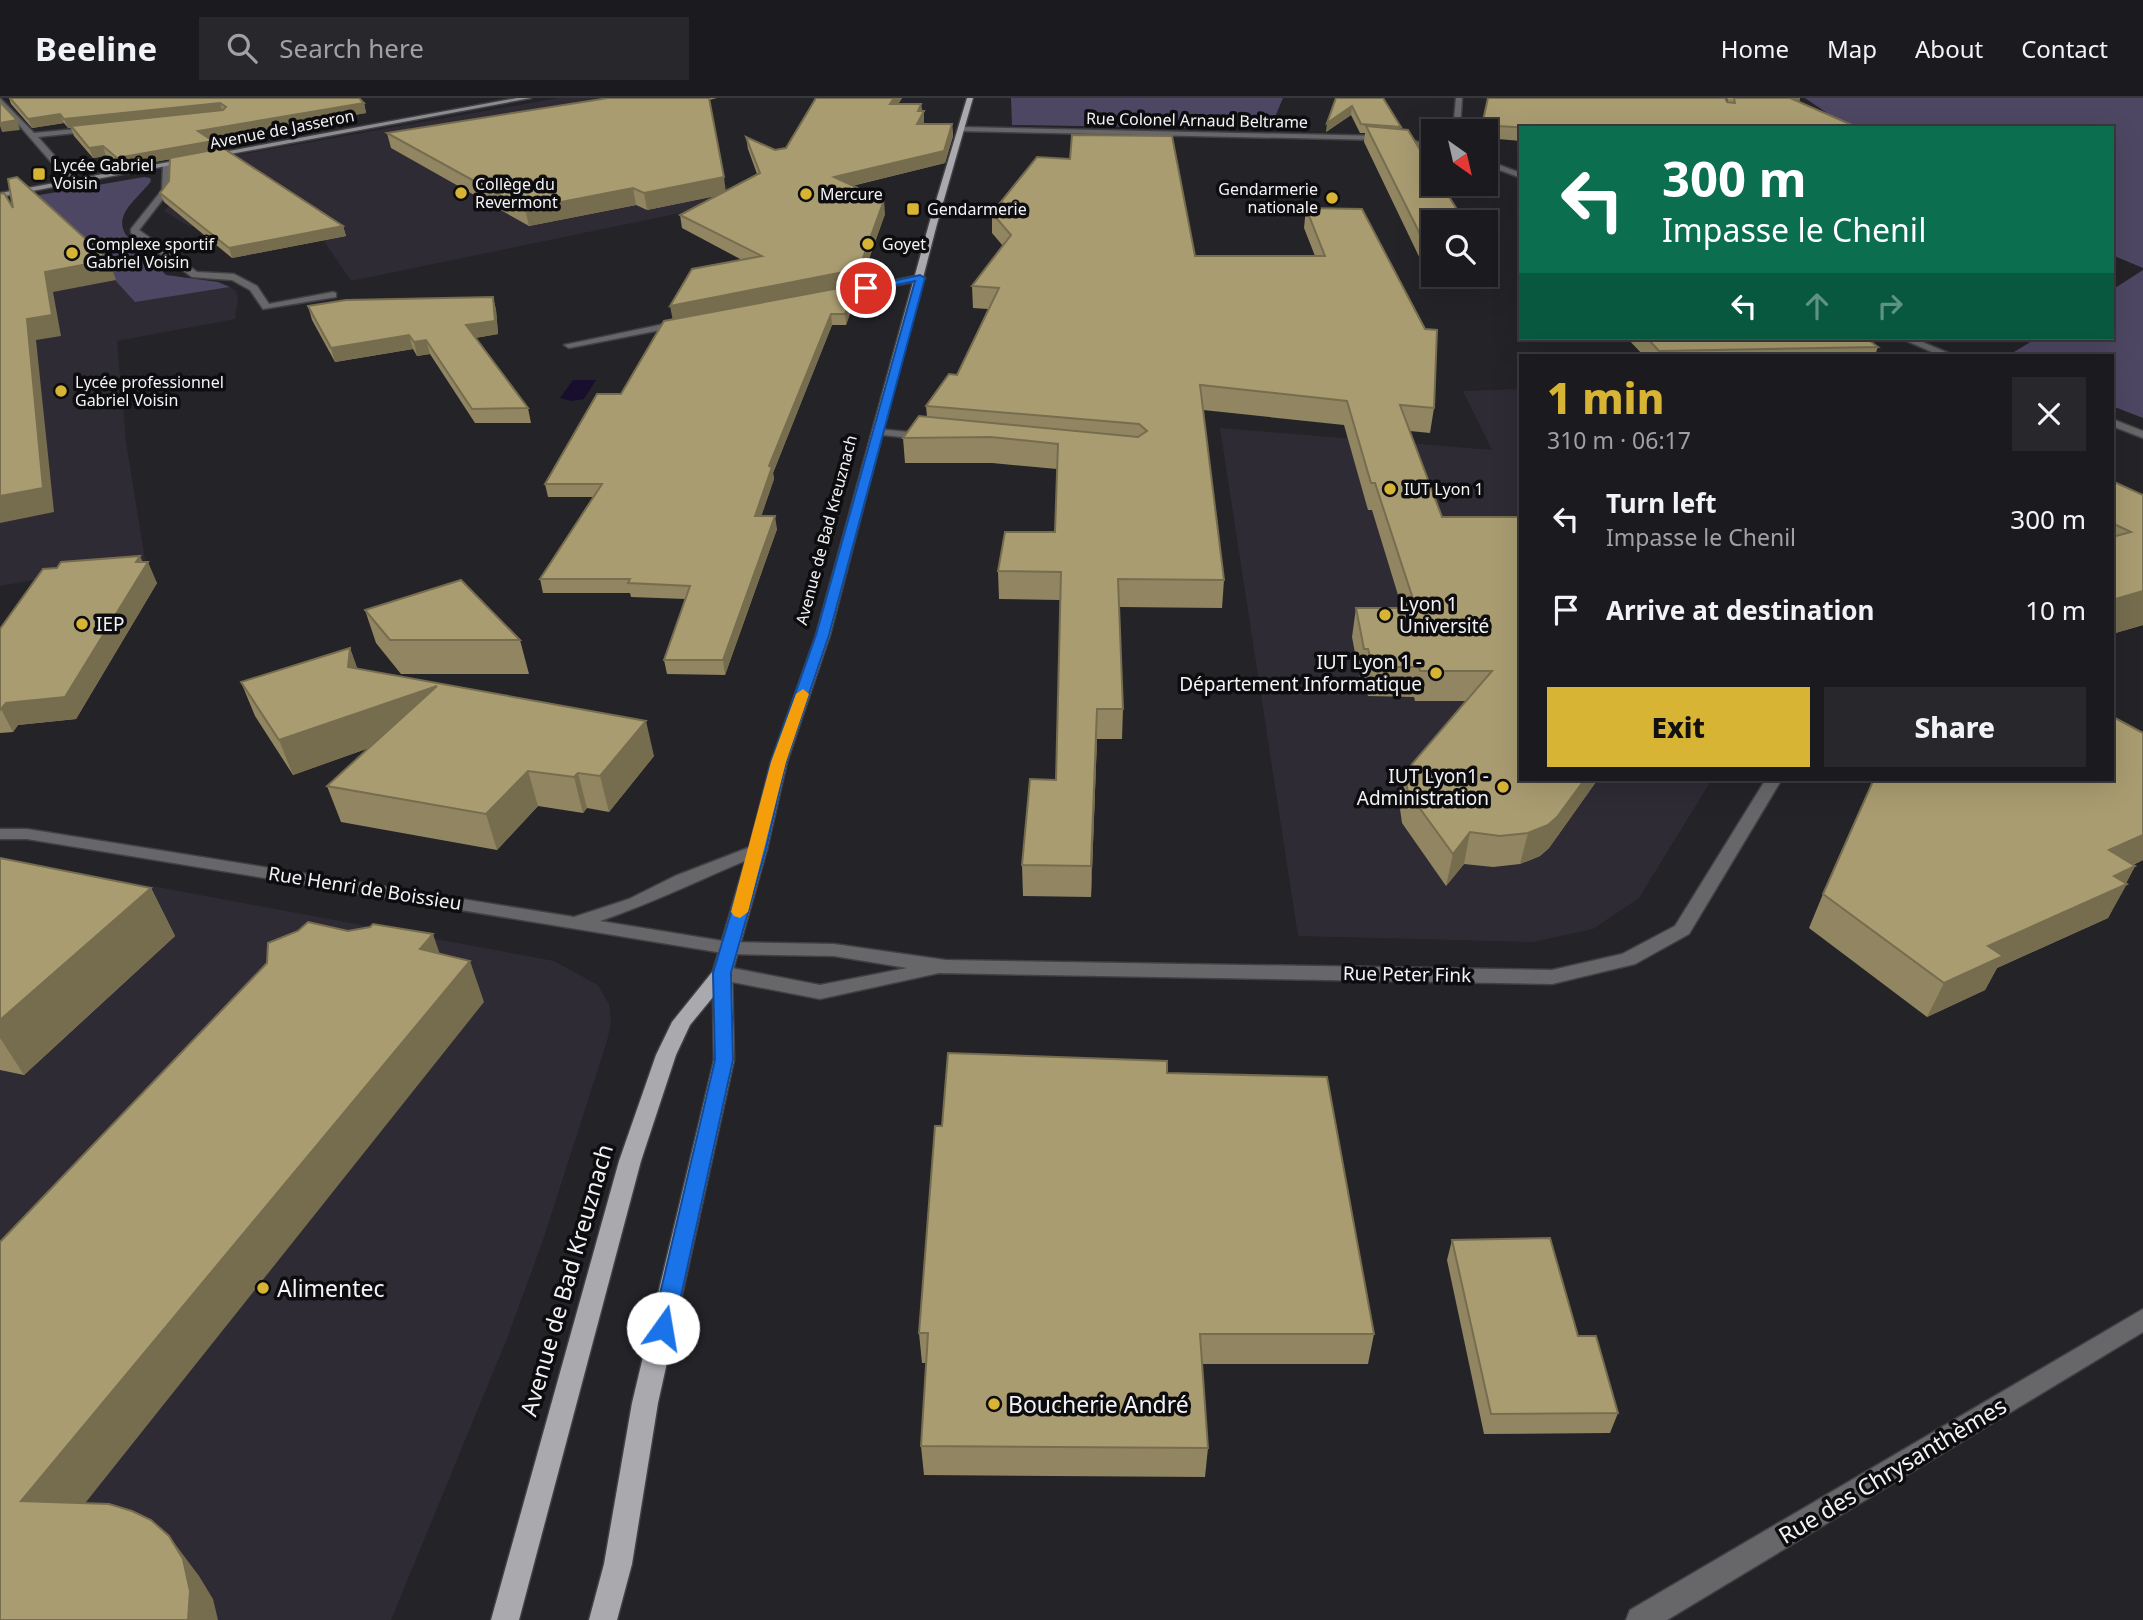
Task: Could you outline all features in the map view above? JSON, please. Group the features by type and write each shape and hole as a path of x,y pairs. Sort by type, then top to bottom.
{"main road":[{"name":"Avenue de Jasseron","path":"0,195 528,98"},
{"name":"Avenue de Bad Kreuznach","path":"603,1620 618,1564 645,1403 724,1060 722,973 758,849 779,762 823,635 970,98"},
{"name":"Avenue de Bad Kreuznach","path":"505,1620 565,1391 634,1147 666,1055 682,1022 722,973"}],"street":[{"path":"1458,119 1459,98"},
{"path":"1,100 13,99"},
{"path":"1,100 73,182"},
{"path":"31,136 99,128"},
{"name":"Rue Colonel Arnaud Beltrame","path":"962,130 1382,138 1421,144"},
{"path":"167,165 166,190 134,231 195,275 234,277 254,288 266,307 333,295"},
{"path":"1498,167 1519,175"},
{"path":"826,296 920,278"},
{"path":"569,345 691,322"},
{"path":"1910,340 1945,354"},
{"path":"2114,423 2143,435"},
{"path":"878,432 947,438"},
{"name":"Rue Peter Fink","path":"729,948 834,950 946,967 1552,977 1628,960 1682,930 1773,781"},
{"name":"Rue Henri de Boissieu","path":"0,834 27,834 729,948"},
{"path":"576,922 635,903 681,880 758,849"},
{"name":"Rue Peter Fink","path":"722,973 820,992 946,967"},
{"name":"Rue des Chrysanthèmes","path":"1640,1620 2143,1319"}],"shaded area":[{"name":"Collège du Revermont","path":"558,98 595,98 651,117 609,135 753,198 351,281 314,226 256,216 190,227 164,211 185,188 188,164"},
{"path":"1011,98 1283,98 1270,129 1012,125"},
{"path":"1805,98 2143,98 2143,268 2114,256 2114,126 1846,126"},
{"name":"Complexe sportif Gabriel Voisin","path":"150,178 151,181 129,206 122,220 126,235 166,275 218,282 230,287 135,302 115,280 0,297 37,207 28,197"},
{"path":"2143,270 2143,418 2114,407 2114,354 2011,354 2034,340 2114,340 2114,289"},
{"name":"Lycée professionnel Gabriel Voisin","path":"115,280 207,291 230,287 236,291 238,297 235,319 117,341 126,442 145,560 0,586 0,297"},
{"path":"573,380 596,380 584,399 571,401 560,398"},
{"name":"Lyon 1 Université","path":"1519,389 1519,781 1711,781 1639,898 1593,929 1533,942 1298,936 1220,428 1492,450 1463,391"},
{"name":"Alimentec","path":"0,868 77,872 554,961 598,985 609,1004 611,1023 607,1041 543,1240 508,1336 391,1620 0,1620"}],"building":[{"path":"10,98 359,98 364,103 198,131 213,141 117,158 103,146 89,148 71,126 223,110 226,107 220,103 64,119 60,114 28,119"},
{"path":"608,98 709,98 724,177 644,193 633,188 525,209 387,133"},
{"path":"816,98 894,98 890,104 921,104 918,111 924,111 917,124 952,124 944,151 834,177 884,200 859,269 670,306 692,269 762,256 680,215 760,173 746,137 775,150 786,148"},
{"path":"1336,98 1383,98 1401,127 1361,124 1352,106 1327,123"},
{"path":"1488,98 1725,98 1727,102 1735,103 1734,98 1790,98 1854,126 1519,126 1498,126 1498,119 1483,119"},
{"path":"0,102 17,120 0,123"},
{"path":"1366,126 1408,130 1421,151 1421,196 1449,196 1457,210 1421,210 1421,236"},
{"path":"1072,135 1172,136 1195,256 1325,256 1306,208 1362,209 1425,329 1437,330 1434,408 1400,405 1442,517 1519,517 1519,781 1584,781 1548,825 1528,833 1500,836 1470,832 1453,854 1408,792 1405,778 1412,764 1492,671 1420,671 1419,667 1373,667 1368,649 1364,649 1356,608 1416,608 1375,483 1371,483 1347,401 1200,385 1224,580 1118,579 1123,709 1097,709 1091,866 1022,865 1030,779 1056,780 1061,572 998,571 1005,532 1055,532 1058,444 991,437 903,438 919,416 1138,437 1147,431 1139,424 926,406 949,374 957,375 999,288 972,286 1011,235 992,213 1037,157 1070,159"},
{"path":"223,148 343,226 229,248 160,193 169,181 170,158"},
{"path":"17,177 109,260 45,272 52,315 27,319 43,488 0,496 0,194 4,193 13,208 8,179"},
{"path":"855,285 845,314 831,314 769,466 772,467 755,516 775,516 723,660 664,660 690,586 628,583 630,579 540,579 602,484 545,484 597,394 621,394 664,321"},
{"path":"493,297 495,321 466,325 528,408 472,409 426,340 414,342 409,335 331,348 308,306 346,300"},
{"path":"1649,340 1869,340 1878,347 1659,351"},
{"path":"2114,482 2143,495 2143,591 2114,599 2114,536 2131,532 2114,524"},
{"path":"140,556 136,562 148,562 65,697 6,703 0,710 0,629 43,569 57,568 61,562"},
{"path":"461,580 520,640 390,640 365,610"},
{"path":"350,648 348,667 646,721 600,776 578,773 574,777 528,771 486,814 327,786 437,686 279,740 241,682"},
{"path":"2114,718 2143,733 2143,835 2109,850 2135,866 2114,876 2127,884 1988,946 2003,956 1944,983 1823,894 1873,781 2114,781"},
{"path":"0,858 151,888 0,1020"},
{"path":"308,922 348,931 373,924 433,934 420,949 470,961 21,1501 109,1504 151,1520 169,1536 183,1559 190,1591 188,1620 0,1620 0,1242 267,963 268,943 298,931"},
{"path":"948,1053 1167,1061 1167,1073 1327,1077 1374,1334 1200,1334 1208,1448 921,1446 928,1333 919,1333 935,1126 942,1126"},
{"path":"1550,1238 1578,1336 1596,1336 1618,1413 1491,1414 1452,1240"}],"slow traffic":[{"path":"740,912 779,762 803,694"}],"place":[{"name":"Lycée Gabriel Voisin","path":"39,174"},
{"name":"Collège du Revermont","path":"461,193"},
{"name":"Mercure","path":"806,194"},
{"name":"Gendarmerie nationale","path":"1332,198"},
{"name":"Gendarmerie","path":"913,209"},
{"name":"Goyet","path":"868,244"},
{"name":"Complexe sportif Gabriel Voisin","path":"72,253"},
{"name":"Lycée professionnel Gabriel Voisin","path":"61,391"},
{"name":"IUT Lyon 1","path":"1390,489"},
{"name":"Lyon 1 Université","path":"1385,615"},
{"name":"IEP","path":"82,624"},
{"name":"IUT Lyon 1 - Département Informatique","path":"1436,673"},
{"name":"IUT Lyon1 - Administration","path":"1503,787"},
{"name":"Alimentec","path":"263,1288"},
{"name":"Boucherie André","path":"994,1404"}],"route":[{"path":"663,1328 724,1060 722,973 758,849 779,762 823,635 920,278 866,288"}]}
